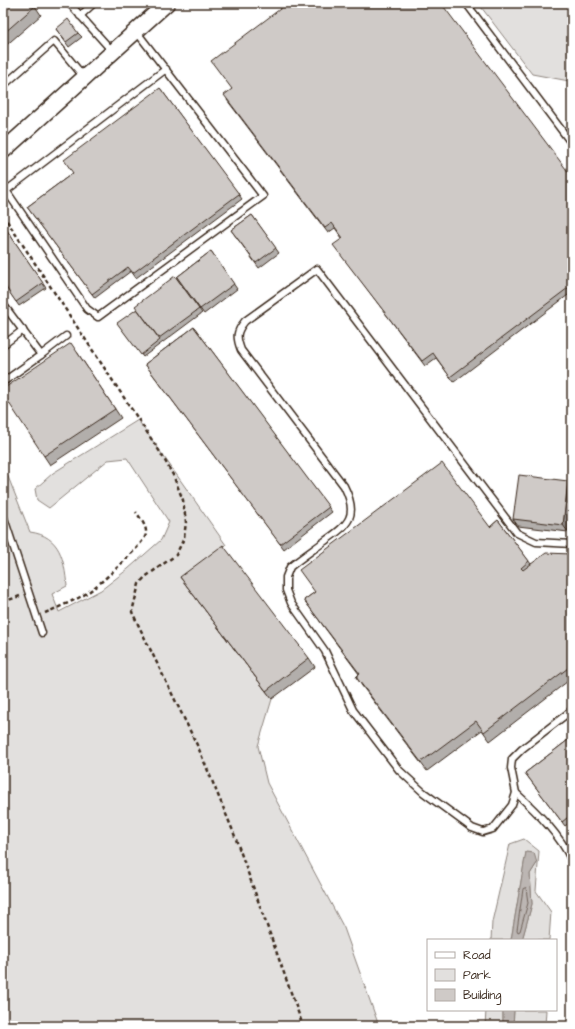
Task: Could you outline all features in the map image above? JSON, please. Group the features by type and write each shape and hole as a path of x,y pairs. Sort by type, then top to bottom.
{"street":[{"path":"3,151 168,3"}],"lane":[{"path":"69,3 112,52"},
{"path":"80,16 94,3"},
{"path":"466,3 572,144"},
{"path":"136,32 166,68 263,196 98,318 87,309 5,188 166,68"},
{"path":"3,86 54,41 85,78"},
{"path":"572,544 536,542 517,534 317,269 245,321 238,330 237,339 241,350 344,486 350,500 350,514 346,526 290,567 286,577 286,590 291,602 325,651 353,710 399,770 423,792 472,828 483,832 493,829 512,805 516,793 511,768 512,759 522,748 572,710"},
{"path":"3,305 41,355"},
{"path":"3,345 23,330"},
{"path":"3,382 66,336"},
{"path":"3,515 42,633"},
{"path":"516,793 538,812 567,850 572,861"}],"path":[{"path":"3,215 160,452 176,481 183,500 186,522 184,538 176,555 145,577 139,584 132,612 173,693 233,830 303,1026"},
{"path":"37,617 87,593 100,583 139,546 145,538 146,533 145,527 136,512"},
{"path":"3,602 30,593"}],"green space":[{"path":"478,3 572,3 572,57 569,81 532,74"},
{"path":"138,420 226,545 187,586 272,699 258,746 267,783 344,928 379,1026 3,1026 3,464 30,532 40,534 48,538 55,544 59,551 64,567 67,586 52,594 59,612 101,590 128,569 161,540 169,522 127,458 108,460 49,508 37,500 35,489 53,473"},
{"path":"524,839 539,851 536,891 551,912 549,939 522,939 532,904 530,874 537,863 526,852 511,939 491,939 492,922 510,844"},
{"path":"486,1011 503,1011 503,1026 485,1026"},
{"path":"514,1011 546,1011 545,1026 513,1026"}],"water":[{"path":"526,852 534,853 537,863 530,874 532,904 522,939 511,939"},
{"path":"503,1011 514,1011 513,1026 503,1026"}],"building":[{"path":"3,3 32,3 35,6 3,34"},
{"path":"288,3 441,3 572,177 572,246 570,247 572,250 572,285 450,377 433,353 422,361 333,245 343,238 332,223 325,228 224,95 232,89 211,61"},
{"path":"68,19 78,33 66,42 56,29"},
{"path":"160,88 239,194 133,273 128,267 92,294 27,207 73,173 64,160"},
{"path":"252,215 276,248 256,263 231,230"},
{"path":"4,226 43,283 16,302 3,283"},
{"path":"211,251 234,284 200,309 177,277"},
{"path":"175,276 199,309 159,338 135,306"},
{"path":"137,309 160,340 141,355 117,323"},
{"path":"194,327 329,507 280,544 145,364"},
{"path":"71,343 115,409 44,456 3,394 3,389"},
{"path":"442,463 490,527 498,520 529,561 521,568 523,570 546,553 572,554 572,665 484,732 476,721 421,762 356,677 360,674 304,600 315,592 299,570"},
{"path":"519,475 568,481 563,525 513,519"},
{"path":"223,545 309,658 266,691 180,577"},
{"path":"572,737 572,814 562,822 525,773"}]}
